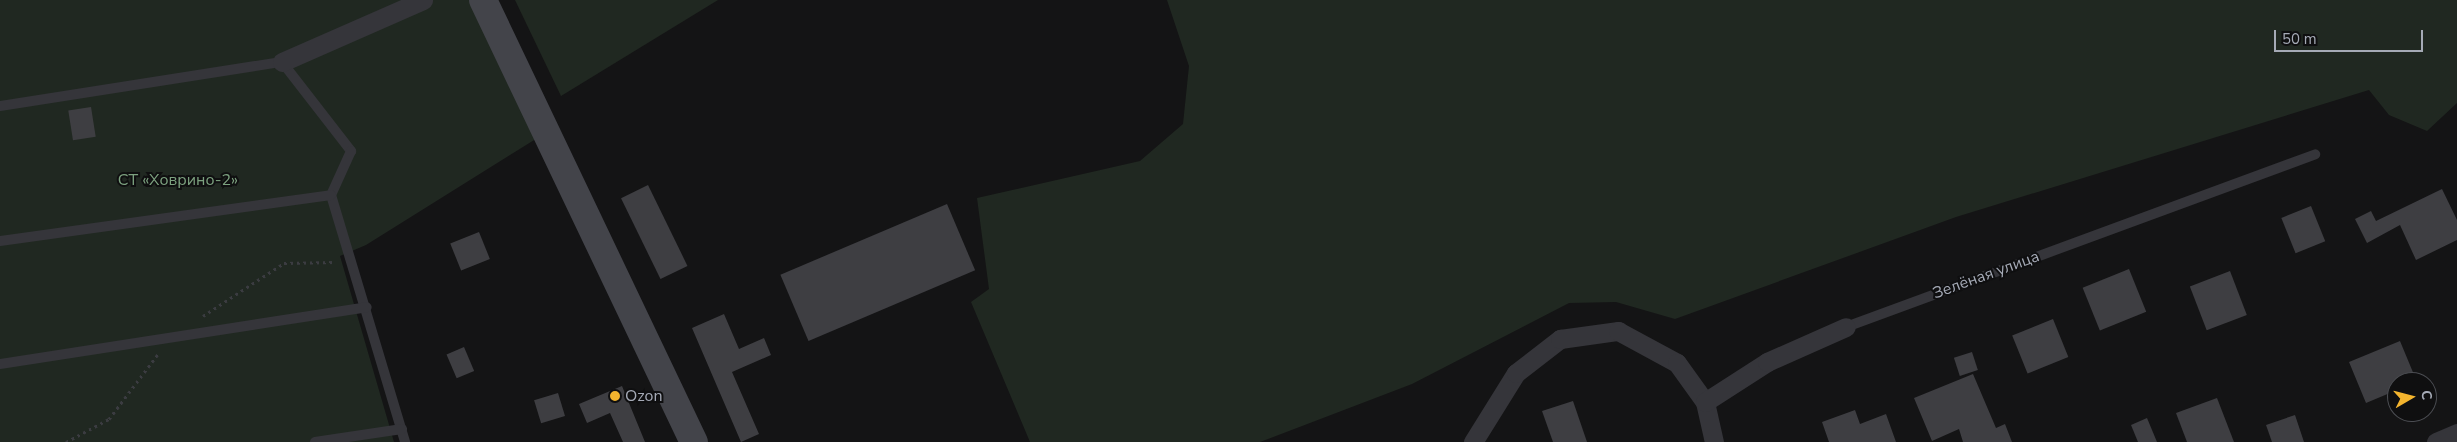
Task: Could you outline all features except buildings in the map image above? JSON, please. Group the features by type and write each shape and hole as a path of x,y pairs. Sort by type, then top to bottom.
{"street":[{"path":"282,62 423,0"},
{"path":"482,0 694,442"},
{"name":"Зелёная улица","path":"1705,402 1767,362 1846,327"},
{"path":"1473,442 1516,373 1560,340 1618,331 1677,363 1705,402 1714,442"},
{"path":"2436,442 2457,433"}],"lane":[{"path":"0,106 282,62 351,152 330,195 367,307 405,442"},
{"name":"Зелёная улица","path":"1846,327 2315,154"},
{"path":"0,242 330,195"},
{"path":"0,364 367,307"},
{"path":"315,442 402,429"}],"green space":[{"name":"СТ «Ховрино-2»","path":"0,0 473,0 539,137 366,245 340,256 394,442 0,442"},
{"path":"515,0 718,0 561,96"},
{"path":"1167,0 2457,0 2457,103 2427,131 2389,115 2369,90 1956,217 1675,319 1616,302 1569,303 1412,384 1260,442 1030,442 971,302 989,289 977,198 1140,161 1183,124 1189,66"}],"place":[{"name":"Ozon","path":"615,396"}]}
